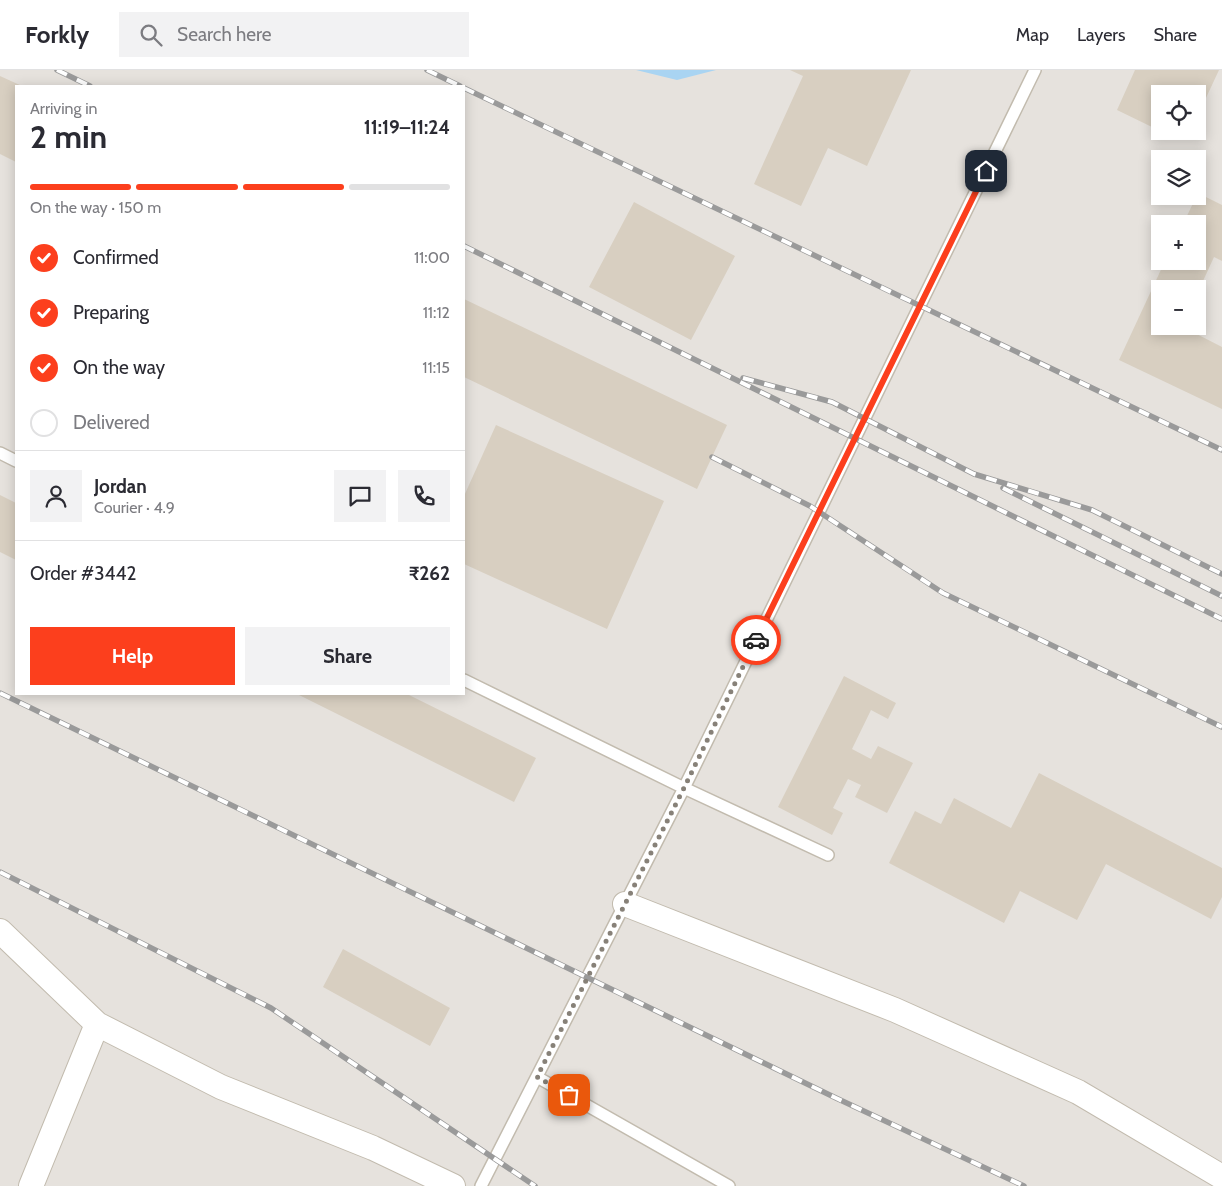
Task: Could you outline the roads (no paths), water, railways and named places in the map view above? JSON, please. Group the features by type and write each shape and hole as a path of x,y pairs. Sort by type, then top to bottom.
{"street":[{"path":"625,904 896,1010 1078,1092 1222,1177"},
{"path":"0,931 97,1024 221,1087 373,1148 453,1186"},
{"path":"31,1186 97,1024"}],"lane":[{"path":"481,1186 684,788 1035,70"},
{"path":"0,453 15,460"},
{"path":"465,680 684,788 828,855"},
{"path":"537,1077 729,1186"}],"water":[{"path":"636,70 716,70 677,80"}],"railway":[{"path":"57,70 88,85"},
{"path":"427,70 458,85"},
{"path":"465,88 1222,450"},
{"path":"465,246 1222,619"},
{"path":"743,378 832,402 974,474 1092,510 1222,574"},
{"path":"712,457 810,506 943,593 1222,727"},
{"path":"1003,488 1222,596"},
{"path":"0,693 836,1098 1024,1186"},
{"path":"0,872 271,1008 535,1186"}]}
